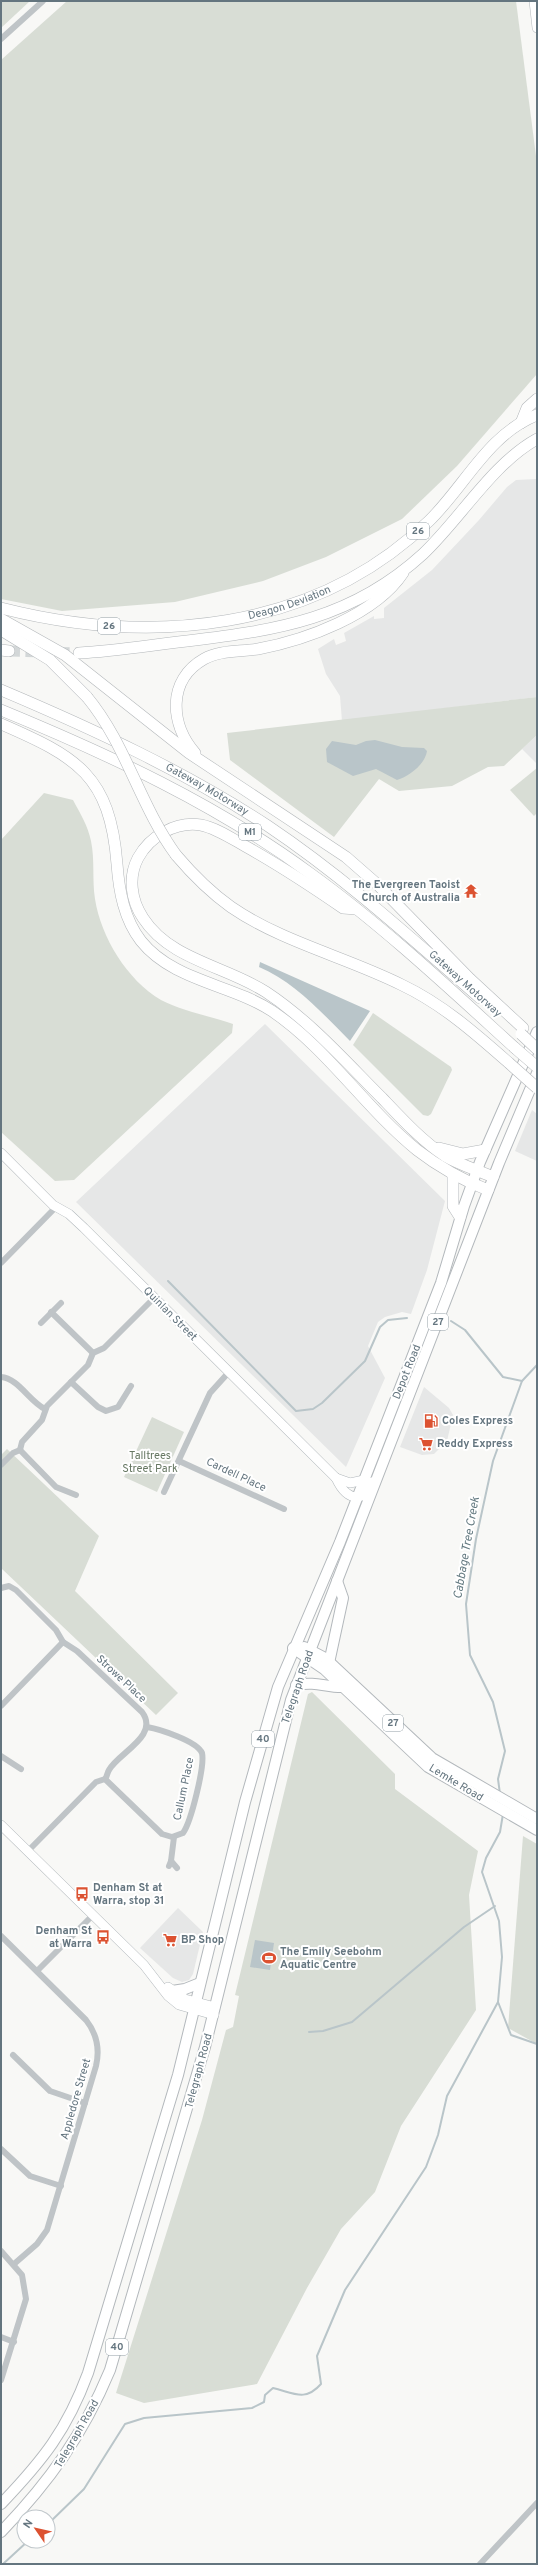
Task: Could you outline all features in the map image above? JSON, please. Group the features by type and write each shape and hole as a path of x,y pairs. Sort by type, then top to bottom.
{"highway":[{"path":"520,423 527,408 537,399"},
{"name":"Deagon Deviation","path":"1,608 51,620 81,624 146,626 218,622 291,606 340,585 400,546 441,509 491,448 520,423 537,415"},
{"name":"Deagon Deviation","path":"79,653 122,650 263,631 297,624 337,609 364,595 407,567 434,543 509,460 537,439"},
{"path":"203,762 181,734 175,712 177,693 181,683 195,666 203,659 220,653 276,645 323,629 371,604 393,588 407,567"},
{"path":"1,619 65,654 231,784 324,842 360,869 522,1031 537,1041"},
{"path":"1,630 50,660 87,697 112,733 153,820 176,855 200,882 231,907 267,927 380,974 423,996 459,1020 537,1088"},
{"name":"Gateway Motorway","path":"1,690 100,733 163,764 268,826 374,905 522,1031 537,1049"},
{"name":"Gateway Motorway","path":"1,710 115,758 204,804 311,874 356,909 537,1067"},
{"path":"1,724 60,752 81,767 96,785 110,815 124,906 136,934 150,950 181,971 252,999 284,1020 405,1139 453,1174 488,1190"},
{"path":"356,909 343,908 258,853 219,832 201,825 182,826 157,837 143,849 132,878 134,898 138,908 157,936 185,954 246,980 287,1007 314,1030 411,1128 445,1156 494,1177"},
{"path":"435,1147 463,1154 485,1150"},
{"path":"453,1174 453,1206 460,1217"}],"main road":[{"name":"Depot Road","path":"294,1645 329,1568 441,1283 460,1217 477,1170 537,1032"},
{"name":"Depot Road","path":"337,1581 488,1190 537,1073"},
{"name":"Telegraph Road","path":"1,2532 51,2477 82,2430 103,2387 118,2344 215,2011 280,1740 296,1684 337,1581"},
{"path":"330,1663 343,1598 337,1581"},
{"name":"Telegraph Road","path":"1,2504 52,2447 65,2426 82,2390 171,2098 252,1775 278,1687 294,1645"},
{"name":"Lemke Road","path":"294,1645 330,1663 422,1750 460,1782"},
{"name":"Lemke Road","path":"309,1653 342,1687 416,1757 440,1775 460,1782 533,1822"},
{"path":"296,1684 314,1682 331,1687 342,1687"},
{"path":"172,1991 185,1989 200,1983"}],"street":[{"path":"1,39 43,1"},
{"path":"534,1 537,28"},
{"name":"Quinlan Street","path":"1,1153 56,1207 69,1214 84,1228 336,1478 346,1493 357,1498"},
{"path":"1,1263 56,1207"},
{"path":"20,1450 22,1442 42,1420 45,1409 89,1363 93,1353 104,1348 154,1298"},
{"path":"41,1323 61,1303"},
{"path":"51,1312 93,1353"},
{"path":"164,1492 210,1393 229,1372"},
{"path":"1,1377 10,1379 33,1402 45,1409"},
{"path":"71,1382 98,1407 106,1411 118,1407 131,1386"},
{"path":"1,1465 13,1453 20,1450"},
{"path":"20,1450 56,1487 76,1495"},
{"name":"Cardell Place","path":"179,1460 284,1509"},
{"path":"357,1498 365,1494 370,1484 378,1477"},
{"path":"336,1478 350,1483 364,1480"},
{"path":"1,1588 9,1586 16,1590 56,1630 63,1642 1,1706"},
{"name":"Strowe Place","path":"63,1642 77,1651 142,1712 147,1727"},
{"path":"28,1852 96,1782 105,1779 109,1770 142,1737 147,1727"},
{"name":"Callum Place","path":"147,1727 159,1729 194,1745 202,1753 202,1765 186,1826 183,1833 174,1837"},
{"path":"1,1756 21,1769"},
{"path":"105,1779 160,1832 174,1837 170,1863 177,1868"},
{"path":"1,1825 160,1983 195,2006"},
{"path":"37,1972 93,1915"},
{"name":"Appledore Street","path":"1,1936 86,2020 96,2038 98,2059 61,2186 44,2235 14,2264"},
{"path":"160,1983 164,1992 172,1999 215,2011"},
{"path":"13,2055 50,2091 85,2103"},
{"path":"1,2150 30,2176 61,2186"},
{"path":"1,2251 14,2264 24,2281 26,2299 14,2342 1,2380"},
{"path":"1,2337 14,2342"},
{"path":"480,2564 537,2503"}],"shaded area":[{"path":"536,479 537,697 342,721 340,696 326,674 318,649 334,639 336,645 346,641 344,633 374,616 374,619 384,618 384,608 432,570 479,520 507,487 516,480"},
{"path":"537,735 537,764 522,749"},
{"path":"375,740 402,747 424,748 427,751 426,756 416,769 407,776 397,780 376,769 353,776 327,762 326,749 332,741 356,745 366,741"},
{"path":"260,962 370,1011 350,1041 319,1010 285,981 259,967"},
{"path":"265,1024 445,1201 427,1270 411,1314 402,1312 385,1317 378,1322 368,1346 385,1378 346,1467 76,1202"},
{"path":"532,1110 537,1114 537,1161 515,1151"},
{"name":"Coles Express","path":"424,1387 449,1408 453,1415 447,1441 434,1454 422,1455 400,1447"},
{"path":"178,1908 203,1932 193,1974 189,1980 182,1982 173,1978 140,1948"},
{"path":"255,1940 274,1943 270,1970 250,1967"}],"green space":[{"path":"1,1 30,1 1,28"},
{"path":"67,1 516,1 536,156 537,374 457,466 402,519 326,557 263,581 175,602 62,611 1,599 1,60"},
{"path":"537,697 537,735 504,766 488,767 452,786 399,791 379,779 334,837 230,760 227,733"},
{"path":"537,768 537,813 534,816 510,790"},
{"path":"44,793 73,800 84,820 90,835 92,848 94,892 98,913 110,942 127,969 137,981 168,1004 233,1024 232,1033 74,1180 55,1181 1,1132 1,840"},
{"path":"373,1013 451,1067 452,1070 431,1114 428,1116 423,1115 353,1045"},
{"name":"Talltrees Street Park","path":"152,1417 184,1432 157,1492 124,1477"},
{"path":"7,1449 99,1536 75,1591 178,1693 156,1715 1,1568 1,1455"},
{"path":"312,1692 395,1774 395,1789 478,1851 469,1895 476,2010 401,2126 375,2192 341,2229 307,2288 257,2384 144,2403 116,2393 202,2120 226,2030 233,2027 239,1996 235,1995 308,1694"},
{"path":"523,1836 537,1844 537,2044 508,2028"}],"waterway":[{"path":"168,1281 296,1411 313,1409 322,1403 365,1361 380,1327 388,1320 407,1318"},
{"path":"451,1321 465,1330 503,1377 522,1381"},
{"name":"Cabbage Tree Creek","path":"500,1794 498,1779 505,1751 493,1702 470,1655 466,1604 476,1539 493,1461 522,1381 537,1365"},
{"name":"Cabbage Tree Creek","path":"503,1814 500,1832 486,1858 482,1872 499,1921 502,1957 498,2002 511,2035 537,2044"},
{"path":"309,2032 323,2031 352,2022 464,1927 495,1906"},
{"path":"56,2516 84,2489 125,2424 144,2418 252,2408 264,2402 265,2395 273,2388 299,2395 310,2393 321,2384 317,2356 345,2290 426,2167 438,2135 447,2096 498,2002"},
{"path":"3,2564 19,2549"}],"tunnel":[{"path":"9,651 79,653"}],"place":[{"name":"The Evergreen Taoist Church of Australia","path":"471,891"},
{"name":"Coles Express","path":"431,1421"},
{"name":"Reddy Express","path":"426,1444"},
{"name":"Denham St at Warra, stop 31","path":"82,1894"},
{"name":"Denham St at Warra","path":"103,1937"},
{"name":"BP Shop","path":"170,1940"},
{"name":"The Emily Seebohm Aquatic Centre","path":"269,1958"}]}
